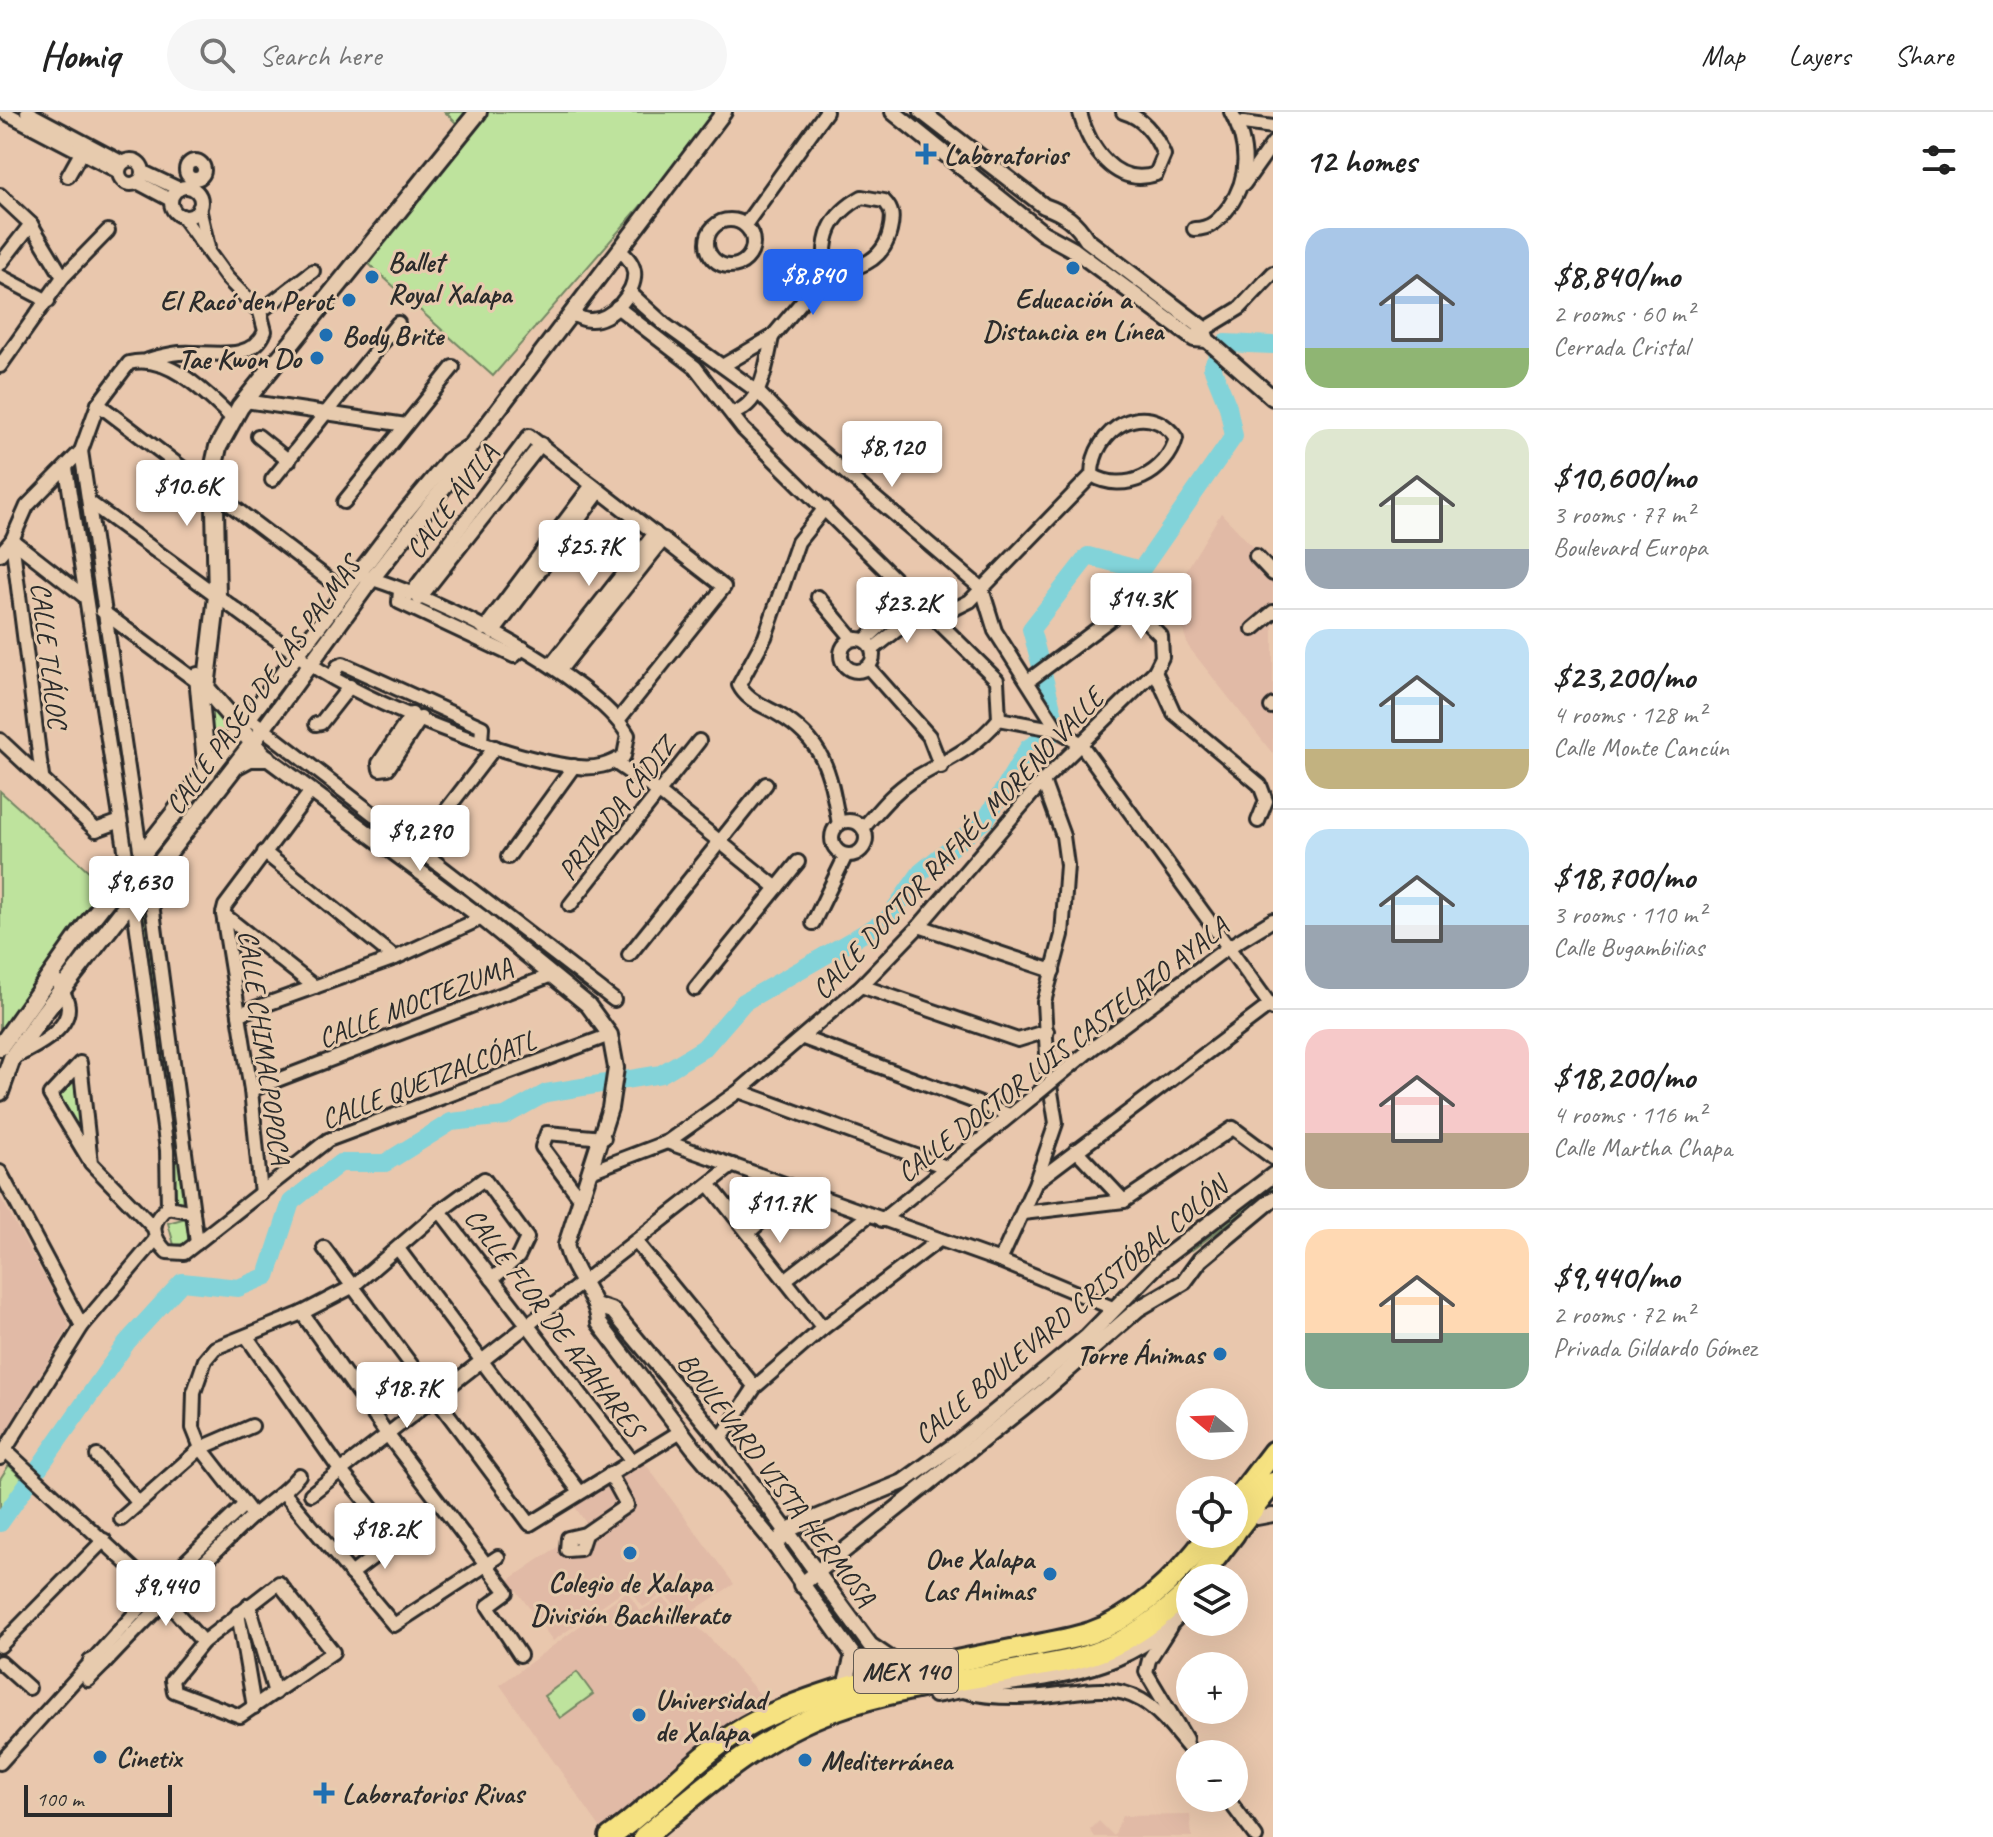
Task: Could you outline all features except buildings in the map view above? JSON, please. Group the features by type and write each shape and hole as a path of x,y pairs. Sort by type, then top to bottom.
{"highway":[{"path":"1248,1485 1273,1452"},
{"path":"1248,1516 1273,1483"},
{"name":"MEX 140","path":"610,1837 725,1741 756,1722 845,1686 1091,1632 1124,1615 1165,1585 1198,1548"},
{"path":"1211,1564 1223,1548"},
{"name":"MEX 140","path":"644,1837 740,1757 833,1710 890,1693 1063,1662 1110,1647 1156,1621 1176,1603"},
{"path":"890,1693 935,1695"}],"main road":[{"path":"207,773 202,685 213,593 209,488 218,447 237,411 478,112"},
{"path":"202,685 258,736"},
{"name":"CALLE PASEO DE LAS PALMAS","path":"0,1092 4,1052 51,974 245,723"},
{"name":"CALLE PASEO DE LAS PALMAS","path":"4,1052 62,990 258,736"},
{"path":"236,766 250,758 267,758"}],"street":[{"path":"4,112 60,134 121,167"},
{"path":"27,112 82,151 121,167 138,162 140,177"},
{"name":"CALLE PASEO DE LAS PALMAS","path":"258,736 310,664 365,577 449,460 470,447 724,112"},
{"path":"745,225 826,112"},
{"path":"893,112 1043,233 1074,250 1204,338"},
{"path":"922,112 1044,206 1060,211 1077,224 1087,240 1270,394"},
{"path":"1081,112 1091,144 1103,160 1129,175 1145,178 1156,174 1164,155 1158,139 1145,125 1123,112"},
{"path":"1243,187 1245,158 1234,117 1273,127"},
{"path":"1194,229 1204,229 1219,221 1273,143"},
{"path":"68,176 82,151"},
{"path":"121,167 123,182 140,177 199,195 209,250"},
{"path":"0,554 12,540 27,506 81,451 98,404 129,363 181,352 212,356 246,348 263,338 265,331 260,312 227,278 209,250 174,210 182,189"},
{"path":"0,195 31,224 63,277"},
{"path":"724,365 772,337 826,273 824,239 836,216 862,197 884,201 892,217 883,250 851,271 826,273"},
{"path":"1033,222 1044,206"},
{"path":"182,216 190,216 199,208"},
{"path":"0,264 31,224"},
{"path":"0,366 63,277 108,231"},
{"path":"571,313 587,321 602,319 629,292 634,274 630,261 619,250"},
{"path":"260,312 313,271"},
{"path":"0,276 48,301"},
{"path":"1204,338 1270,279"},
{"path":"629,292 664,324 758,392 792,427 982,589 995,631 1058,730"},
{"path":"617,307 695,367 743,429 997,680 999,719 971,749 914,779 890,797 863,828"},
{"path":"272,480 398,323"},
{"path":"655,336 664,324"},
{"path":"733,413 748,406 758,392 772,337"},
{"path":"148,360 180,373 237,411 328,413 406,425"},
{"path":"344,502 453,367"},
{"path":"98,404 344,591"},
{"path":"868,667 857,671 843,663 841,651 916,615 956,608 970,601 1092,475 1092,459 1102,439 1127,422 1153,419 1168,426 1176,438 1172,454 1162,468 1142,476 1104,482 1092,475"},
{"path":"258,436 289,461"},
{"name":"CALLE ÁVILA","path":"410,595 459,538 533,442 594,490"},
{"path":"81,451 141,856"},
{"path":"66,468 118,822 129,875"},
{"path":"489,631 594,490 719,587 616,717"},
{"path":"89,502 310,664 342,682 495,747 574,766 607,766 624,756 628,735 616,717 555,668 489,631 365,577"},
{"path":"825,508 798,542 765,637 739,685 745,696 796,727 822,755 829,768 839,824 832,839 836,850 846,855 857,854 865,845 863,828 855,822 839,824"},
{"path":"555,668 657,538"},
{"path":"12,540 105,614 202,685"},
{"name":"CALLE TLÁLOC","path":"12,540 42,777"},
{"path":"1256,556 1273,574"},
{"name":"CALLE PASEO DE LAS PALMAS","path":"245,723 344,591 365,577"},
{"path":"410,595 397,601 514,656 523,648"},
{"path":"863,643 914,595"},
{"path":"818,597 863,643 868,667 929,736 941,767"},
{"path":"1028,681 1124,609 1135,610 1161,636 1162,657 1155,671 1174,713 1260,785 1266,801 1258,821"},
{"path":"1253,629 1273,612"},
{"path":"342,682 343,664 482,727 481,742"},
{"name":"CALLE DOCTOR RAFAÉL MORENO VALLE","path":"591,1171 667,1142 739,1091 803,1038 861,986 919,926 1043,781 1155,671"},
{"path":"999,719 1058,730 1080,743 1272,1007 1076,1150 1035,1184"},
{"path":"258,736 267,758 482,918 588,1005 610,1035"},
{"path":"258,736 614,1000"},
{"path":"0,740 96,830 118,822"},
{"name":"PRIVADA CÁDIZ","path":"570,905 699,741"},
{"path":"445,812 495,747"},
{"path":"614,762 722,841 777,888"},
{"path":"508,857 574,766"},
{"path":"1000,1261 1035,1184 1056,1123 1048,1073 1044,1002 1062,935 1067,865 1063,836 1043,781"},
{"path":"629,955 766,784"},
{"name":"CALLE CHIMALPOPOCA","path":"261,1194 251,1090 223,914 225,906 311,791"},
{"path":"264,852 395,958"},
{"path":"813,923 846,855"},
{"path":"695,989 798,862"},
{"path":"91,1163 80,1063 50,1095 91,1163 167,1252 184,1253 197,1243 187,1148 149,881"},
{"path":"133,900 167,1150 168,1207"},
{"path":"223,914 315,987"},
{"path":"239,1014 395,958 482,918"},
{"name":"CALLE DOCTOR LUIS CASTELAZO AYALA","path":"785,1280 946,1167 1090,1050 1227,948 1273,920"},
{"path":"919,926 1053,971"},
{"path":"51,974 62,990"},
{"name":"CALLE MOCTEZUMA","path":"251,1090 552,975"},
{"path":"588,1005 596,986"},
{"path":"861,986 1018,1040 1047,1031"},
{"name":"BOULEVARD VISTA HERMOSA","path":"610,1035 616,1068 610,1108 604,1138 580,1198 566,1245 572,1268 598,1306 599,1323 681,1431 775,1546 853,1655 845,1686"},
{"name":"CALLE QUETZALCÓATL","path":"197,1243 328,1140 610,1035"},
{"path":"803,1038 1010,1115"},
{"path":"739,1091 946,1167"},
{"path":"1023,1213 1124,1201 1233,1128 1273,1158"},
{"path":"580,1198 542,1147 543,1139 547,1133 604,1138"},
{"path":"667,1142 1000,1261 1115,1309"},
{"path":"167,1150 187,1148"},
{"path":"1076,1150 1124,1201"},
{"path":"311,1494 525,1326 583,1285 733,1165"},
{"path":"0,1172 82,1326"},
{"name":"CALLE BOULEVARD CRISTÓBAL COLÓN","path":"787,1530 903,1482 1041,1376 1115,1309 1149,1271 1273,1175"},
{"path":"249,1510 201,1448 193,1428 194,1392 205,1360 215,1348 302,1313 352,1287 399,1250 440,1211 484,1179 527,1238 518,1257 492,1279"},
{"path":"709,1184 823,1328"},
{"path":"748,1233 798,1189"},
{"name":"CALLE BOULEVARD CRISTÓBAL COLÓN","path":"801,1585 1045,1390 1138,1309 1184,1282 1200,1260 1273,1199"},
{"path":"193,1212 168,1207 158,1215 154,1234 82,1326 2,1454 104,1540 203,1642"},
{"name":"CALLE FLOR DE AZAHARES","path":"440,1211 525,1326 632,1461"},
{"path":"720,1440 755,1387 823,1328 939,1240"},
{"path":"636,1242 755,1387"},
{"path":"1179,1246 1200,1260"},
{"path":"324,1248 530,1524 579,1491 681,1431"},
{"path":"399,1250 579,1491"},
{"path":"1138,1309 1134,1297 1139,1285"},
{"name":"BOULEVARD VISTA HERMOSA","path":"598,1306 613,1311 720,1440 870,1645 884,1657 925,1667"},
{"path":"302,1313 387,1434 493,1561 507,1592 488,1606 520,1655"},
{"path":"247,1337 340,1470 397,1539 351,1574"},
{"path":"121,1519 201,1448 252,1426"},
{"path":"97,1456 138,1502"},
{"path":"585,1534 627,1505 610,1474"},
{"path":"0,1763 160,1595 249,1510 284,1493 299,1475"},
{"path":"284,1493 394,1625 493,1561"},
{"path":"1222,1564 1273,1496"},
{"path":"1257,1518 1273,1515"},
{"path":"775,1546 787,1530"},
{"path":"0,1646 104,1540"},
{"path":"279,1583 333,1652 240,1716 174,1691 172,1680 203,1642 279,1583"},
{"path":"244,1609 275,1693"},
{"path":"244,1609 254,1707"},
{"path":"1176,1619 1149,1660 1149,1680 1185,1740"},
{"path":"935,1695 1061,1676 1112,1662 1170,1626"},
{"path":"0,1662 29,1688"},
{"path":"88,1680 97,1662"},
{"path":"1129,1695 1142,1691 1149,1680"},
{"path":"958,1690 982,1696 1041,1696 1089,1689 1129,1695 1154,1709 1181,1740"},
{"path":"1237,1812 1256,1837"}],"shaded area":[{"path":"1221,513 1273,568 1273,754 1188,646 1172,594"},
{"path":"0,1196 66,1316 69,1327 0,1441"},
{"name":"Colegio de Xalapa División Bachillerato","path":"644,1462 734,1584 687,1615 663,1594 643,1607 628,1587 553,1641 509,1580 588,1526 573,1504"},
{"name":"Universidad de Xalapa","path":"627,1591 640,1611 663,1598 707,1635 772,1708 740,1723 602,1830 500,1685"},
{"path":"1190,1815 1192,1837 1095,1837 1090,1830 1099,1821 1114,1836 1122,1816"}],"green space":[{"path":"445,112 722,112 493,376 369,264 462,129"},
{"path":"79,466 98,598 92,600 73,467"},
{"path":"100,621 136,853 130,858 94,623"},
{"path":"208,705 230,724 230,731 213,755"},
{"path":"0,791 112,892 0,1030"},
{"path":"146,900 178,1141 170,1142 140,908"},
{"path":"74,1074 83,1142 55,1093"},
{"path":"173,1161 179,1161 183,1205 177,1205"},
{"path":"1273,1182 1273,1190 1192,1250 1189,1244"},
{"path":"186,1218 190,1231 188,1240 186,1244 174,1245 168,1223"},
{"path":"9,1465 24,1480 0,1518 0,1479"},
{"path":"577,1672 593,1694 560,1718 544,1696"}],"waterway":[{"path":"0,1523 127,1342 182,1282 238,1288 267,1276 291,1202 340,1163 385,1163 451,1122 505,1116 546,1093 661,1074 704,1048 744,1002 887,920 921,872 986,819 1028,748 1058,730 1031,629 1088,556 1141,570 1234,436 1228,407 1212,367 1225,343 1273,345"}],"place":[{"name":"Laboratorios","path":"926,154"},
{"name":"Educación a Distancia en Línea","path":"1073,268"},
{"name":"Ballet Royal Xalapa","path":"372,277"},
{"name":"El Racó den Perot","path":"349,300"},
{"name":"Body Brite","path":"326,335"},
{"name":"Tae Kwon Do","path":"317,358"},
{"name":"Torre Ánimas","path":"1220,1354"},
{"name":"Colegio de Xalapa División Bachillerato","path":"630,1553"},
{"name":"One Xalapa Las Animas","path":"1050,1574"},
{"name":"Universidad de Xalapa","path":"639,1715"},
{"name":"Cinetix","path":"100,1757"},
{"name":"Mediterránea","path":"805,1760"},
{"name":"Laboratorios Rivas","path":"324,1793"}]}
